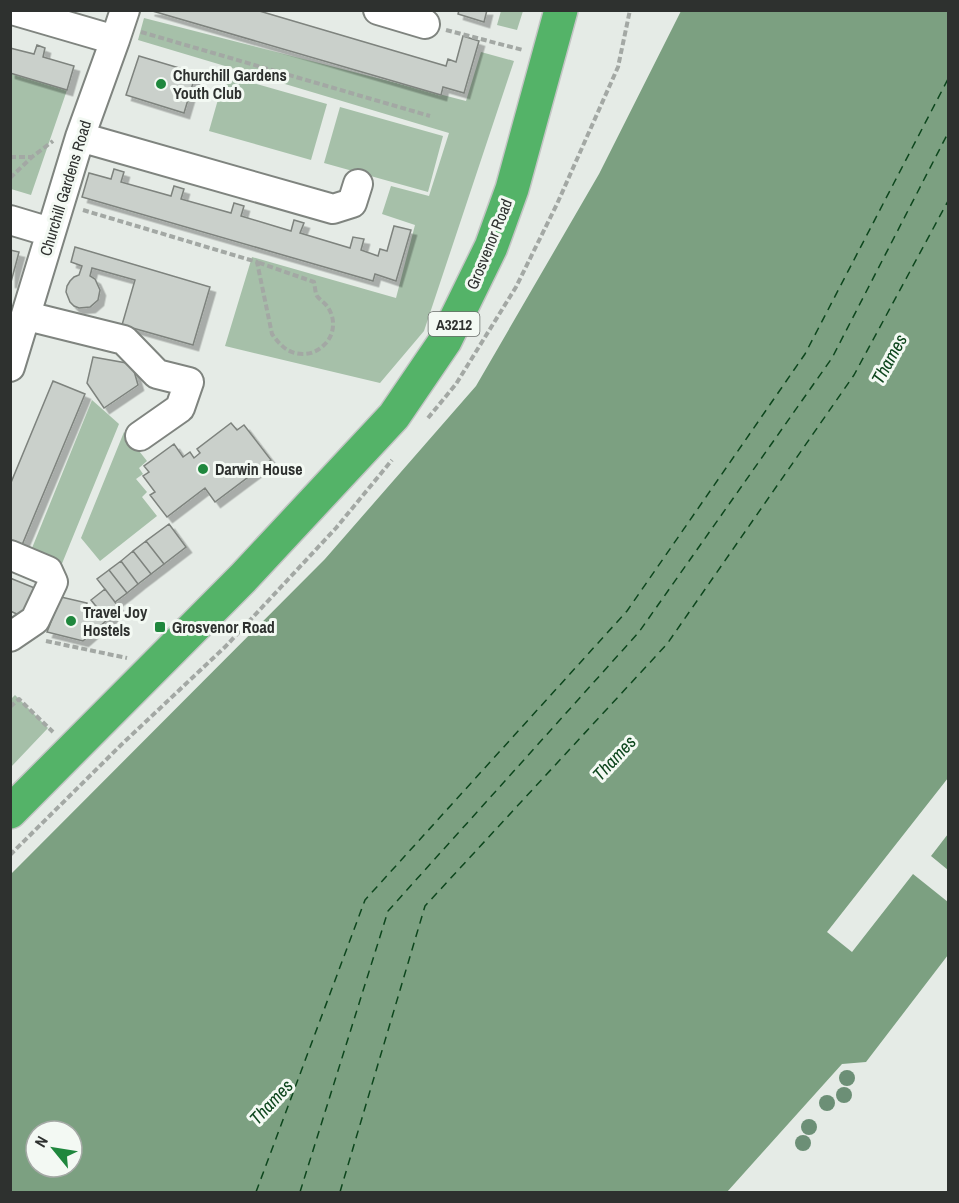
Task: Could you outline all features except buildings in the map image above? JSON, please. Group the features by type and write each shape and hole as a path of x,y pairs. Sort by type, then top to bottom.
{"highway":[{"name":"Grosvenor Road","path":"10,812 243,578 394,416 445,341 491,247 512,189 561,10"}],"street":[{"path":"12,10 120,26"},
{"path":"378,10 425,24"},
{"name":"Churchill Gardens Road","path":"10,367 80,137 120,26"},
{"path":"80,137 333,209 352,203 358,184"},
{"path":"10,220 50,232"},
{"path":"27,316 124,340 157,374 189,382 180,408 140,436"},
{"path":"10,555 48,571 53,582 35,620 13,636"}],"path":[{"path":"425,24 528,52"},
{"path":"120,26 430,116"},
{"path":"10,178 57,138 80,137"},
{"path":"10,157 32,157"},
{"path":"59,203 257,262 314,282 316,295 329,309 333,320 333,332 327,343 317,351 300,354 291,352 279,344 273,334 257,262"},
{"path":"13,636 135,659"},
{"path":"10,707 19,699 58,736"}],"shaded area":[{"path":"501,11 523,11 517,30 497,25"},
{"path":"144,18 466,101 481,52 514,61 424,331 380,383 225,346 252,257 396,298 415,225 382,214 391,186 429,196 449,133 138,40"},
{"path":"10,73 67,90 31,195 11,189"},
{"path":"225,75 327,104 311,160 209,131"},
{"path":"340,107 443,136 428,192 324,163"},
{"path":"92,400 119,424 61,566 30,553"},
{"path":"124,432 147,461 139,468 143,474 136,479 147,492 142,497 157,516 100,561 81,538"},
{"path":"15,695 48,728 11,767 11,699"}],"water":[{"name":"Thames","path":"681,11 948,11 948,955 866,1062 842,1064 727,1192 11,1192 11,874 325,559 476,386 599,174"}],"pier":[{"path":"948,778 948,834 931,856 948,870 948,902 913,874 852,952 827,932"}],"ferry route":[{"path":"256,1192 365,900 627,611 805,354 948,79"},
{"path":"300,1192 388,911 639,632 832,358 948,133"},
{"path":"340,1192 425,906 667,644 854,375 948,201"}],"place":[{"name":"Churchill Gardens Youth Club","path":"161,84"},
{"name":"Darwin House","path":"203,469"},
{"name":"Travel Joy Hostels","path":"71,621"},
{"name":"Grosvenor Road","path":"160,627"}]}
